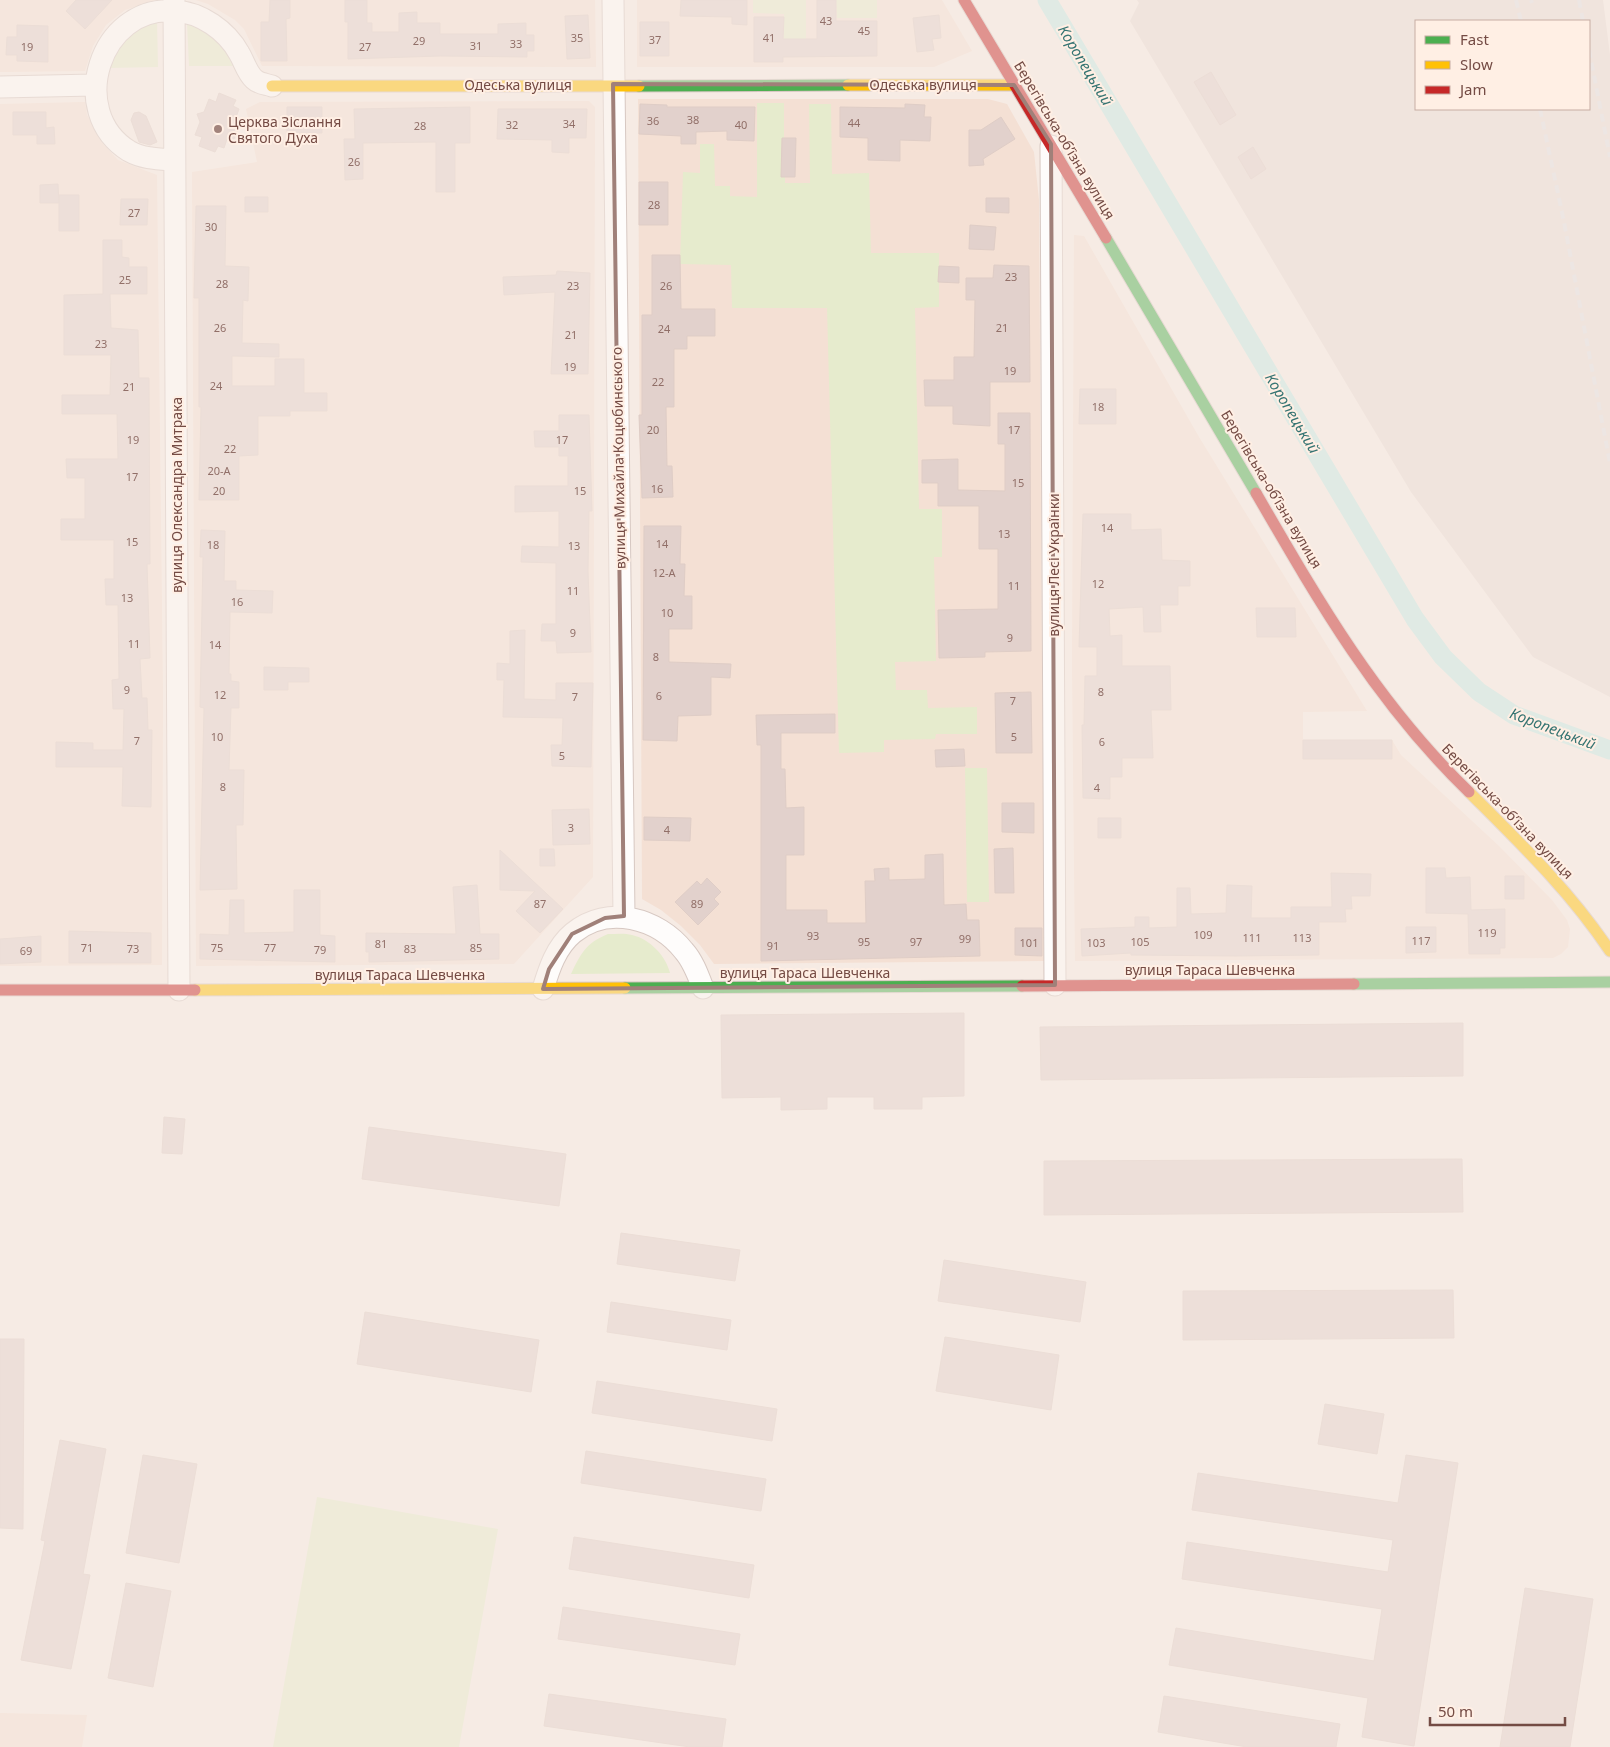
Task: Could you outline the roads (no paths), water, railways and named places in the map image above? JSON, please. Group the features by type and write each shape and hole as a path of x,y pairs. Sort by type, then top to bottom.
{"main road":[{"name":"Берегівська-обʼїзна вулиця","path":"964,0 1310,582 1393,711 1432,756 1553,877 1595,925 1610,951"},
{"name":"Одеська вулиця","path":"272,86 613,84 1014,85"},
{"name":"вулиця Тараса Шевченка","path":"0,990 544,989 1610,982"}],"street":[{"name":"вулиця Михайла Коцюбинського","path":"613,0 624,916"},
{"name":"Одеська вулиця","path":"174,160 149,159 130,151 114,139 103,121 97,105 94,85 102,58 117,32 130,22 174,5 211,23 227,36 254,80 272,86"},
{"name":"вулиця Олександра Митрака","path":"174,5 179,990"},
{"path":"0,87 94,85"},
{"name":"вулиця Лесі Українки","path":"1051,144 1056,985"},
{"path":"544,989 548,968 558,951 572,934 592,922 605,918 624,916 650,923 668,935 685,951 703,988"}],"waterway":[{"name":"Коропецький","path":"1047,0 1415,619 1443,657 1479,692 1514,715 1610,750"}],"railway":[{"path":"1516,0 1521,20"},
{"path":"1579,0 1583,20"},
{"path":"1590,55 1610,157"},
{"path":"1540,110 1563,217 1610,463"}],"place":[{"name":"Церква Зіслання Святого Духа","path":"218,129"}]}
